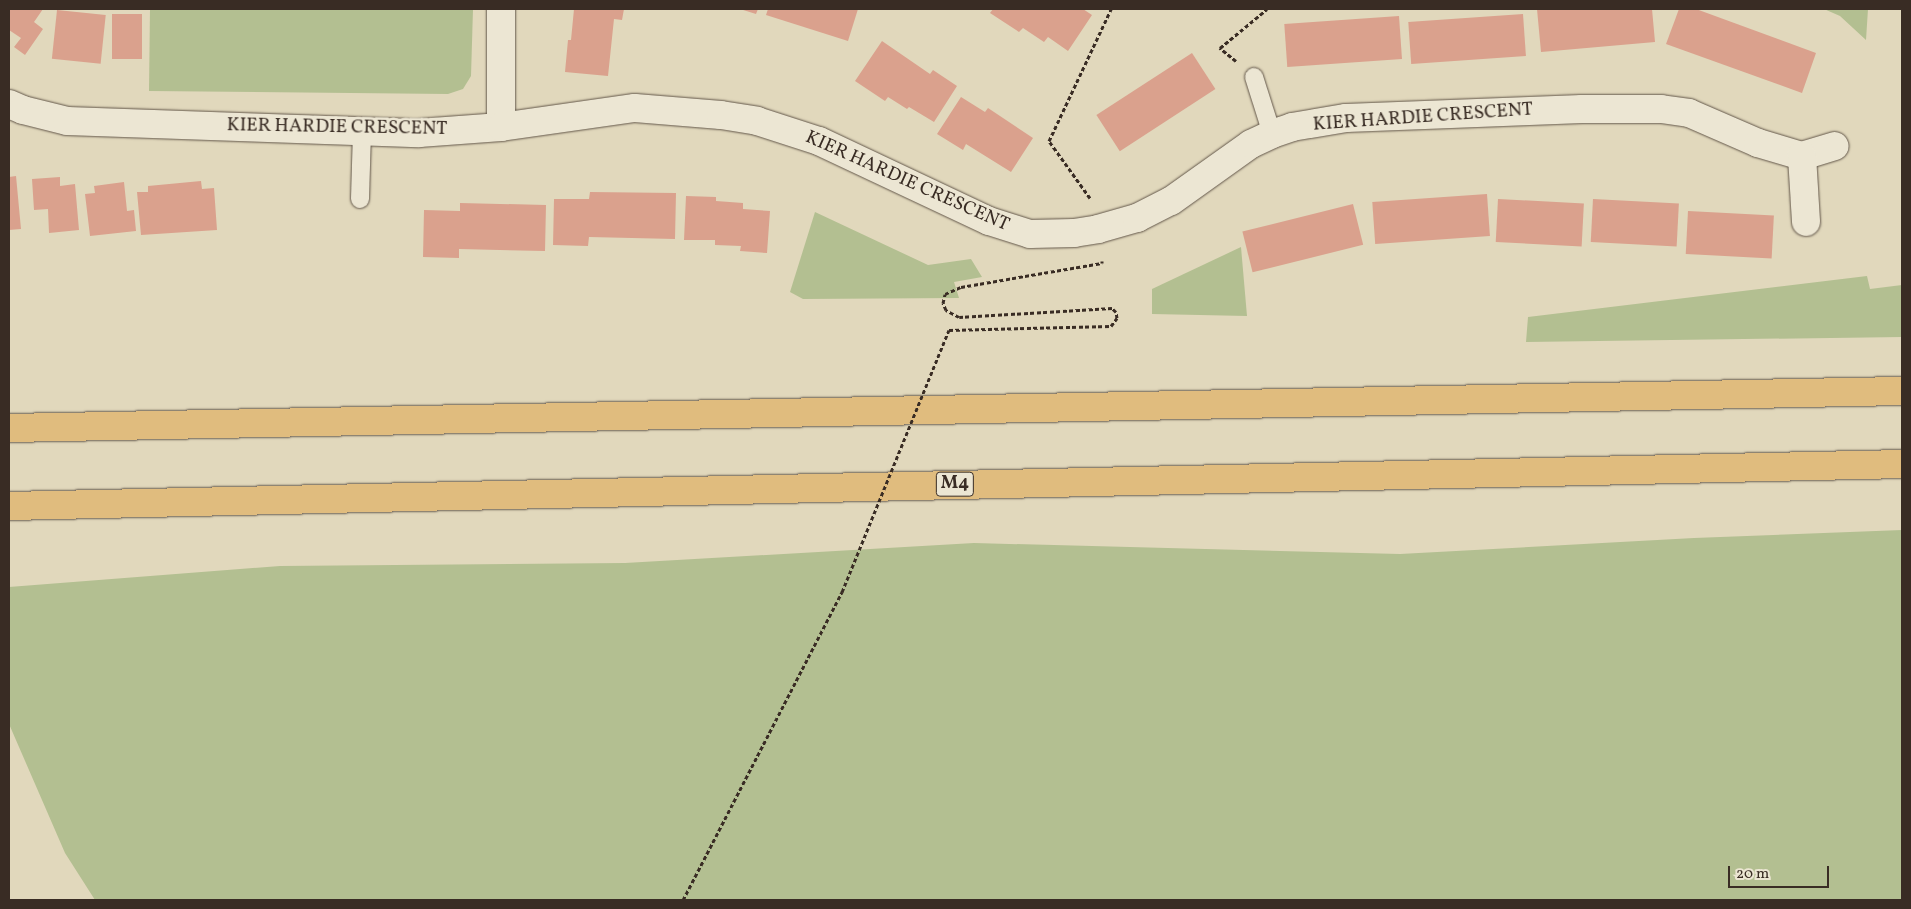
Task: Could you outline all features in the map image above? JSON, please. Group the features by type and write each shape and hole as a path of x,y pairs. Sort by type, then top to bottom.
{"highway":[{"path":"9,428 1902,391"},
{"name":"M4","path":"9,506 1902,464"}],"street":[{"path":"501,9 501,127"},
{"name":"KIER HARDIE CRESCENT","path":"9,104 23,110 67,120 419,133 501,127 635,108 757,121 819,141 1014,231 1048,235 1098,229 1137,218 1171,201 1251,144 1292,127 1346,118 1582,108 1661,109 1689,113 1758,143 1802,156"},
{"path":"1806,222 1802,156 1834,146"}],"lane":[{"path":"1254,77 1272,134"},
{"path":"360,199 362,130"}],"path":[{"path":"683,900 842,592 949,330 1111,326 1116,323 1116,312 1112,308 966,317 958,316 946,310 944,302 945,294 961,287 1102,263 1098,229 1090,198 1049,141 1111,9"},
{"path":"1254,77 1220,48 1267,9"}],"green space":[{"path":"150,9 473,9 471,76 463,89 448,94 149,91"},
{"path":"1824,9 1868,9 1866,40 1840,16"},
{"path":"815,212 928,265 971,259 982,277 954,282 959,298 803,299 790,292"},
{"path":"1241,247 1247,316 1152,314 1152,289"},
{"path":"1867,276 1870,289 1902,285 1902,337 1526,342 1528,317"},
{"path":"1902,530 1902,900 95,900 65,853 9,724 9,587 280,566 625,563 974,543 1400,554 1694,538"}],"building":[{"path":"9,9 43,9 34,22 43,29 25,55 14,47 21,38 9,30"},
{"path":"574,9 624,9 622,20 614,19 608,76 565,72 568,40 571,40"},
{"path":"740,9 758,9 756,14"},
{"path":"768,9 858,9 848,41 766,15"},
{"path":"993,9 1083,9 1092,15 1068,51 1048,37 1044,42 1023,28 1019,32 990,13"},
{"path":"1537,9 1652,9 1655,42 1541,52"},
{"path":"1679,9 1696,9 1816,53 1802,93 1666,44"},
{"path":"57,10 106,15 101,64 52,59"},
{"path":"112,14 142,14 142,59 112,59"},
{"path":"1523,14 1526,56 1411,64 1408,22"},
{"path":"1399,16 1402,59 1287,67 1284,24"},
{"path":"882,41 930,74 933,70 957,86 934,122 888,97 885,101 855,81"},
{"path":"1192,53 1215,89 1120,151 1096,115"},
{"path":"961,97 985,112 988,108 1033,138 1011,172 966,144 963,150 937,134"},
{"path":"16,176 21,229 9,230 9,177"},
{"path":"60,177 60,186 75,184 79,230 49,233 48,209 34,210 32,179"},
{"path":"201,181 202,189 214,188 217,230 141,235 137,192 148,192 148,186"},
{"path":"124,182 127,211 134,210 136,231 90,236 85,194 95,193 94,186"},
{"path":"590,192 676,193 675,239 589,237 588,246 553,245 554,199 589,199"},
{"path":"1487,194 1490,236 1375,244 1372,202"},
{"path":"686,196 716,197 716,201 743,203 743,209 770,211 767,253 740,251 741,246 715,245 715,240 684,240"},
{"path":"1498,199 1584,204 1582,246 1496,242"},
{"path":"1593,199 1679,204 1677,246 1591,242"},
{"path":"460,203 546,205 545,251 459,249 459,258 423,257 424,210 460,211"},
{"path":"1353,204 1363,245 1253,272 1242,232"},
{"path":"1688,211 1774,216 1772,258 1686,254"}]}
